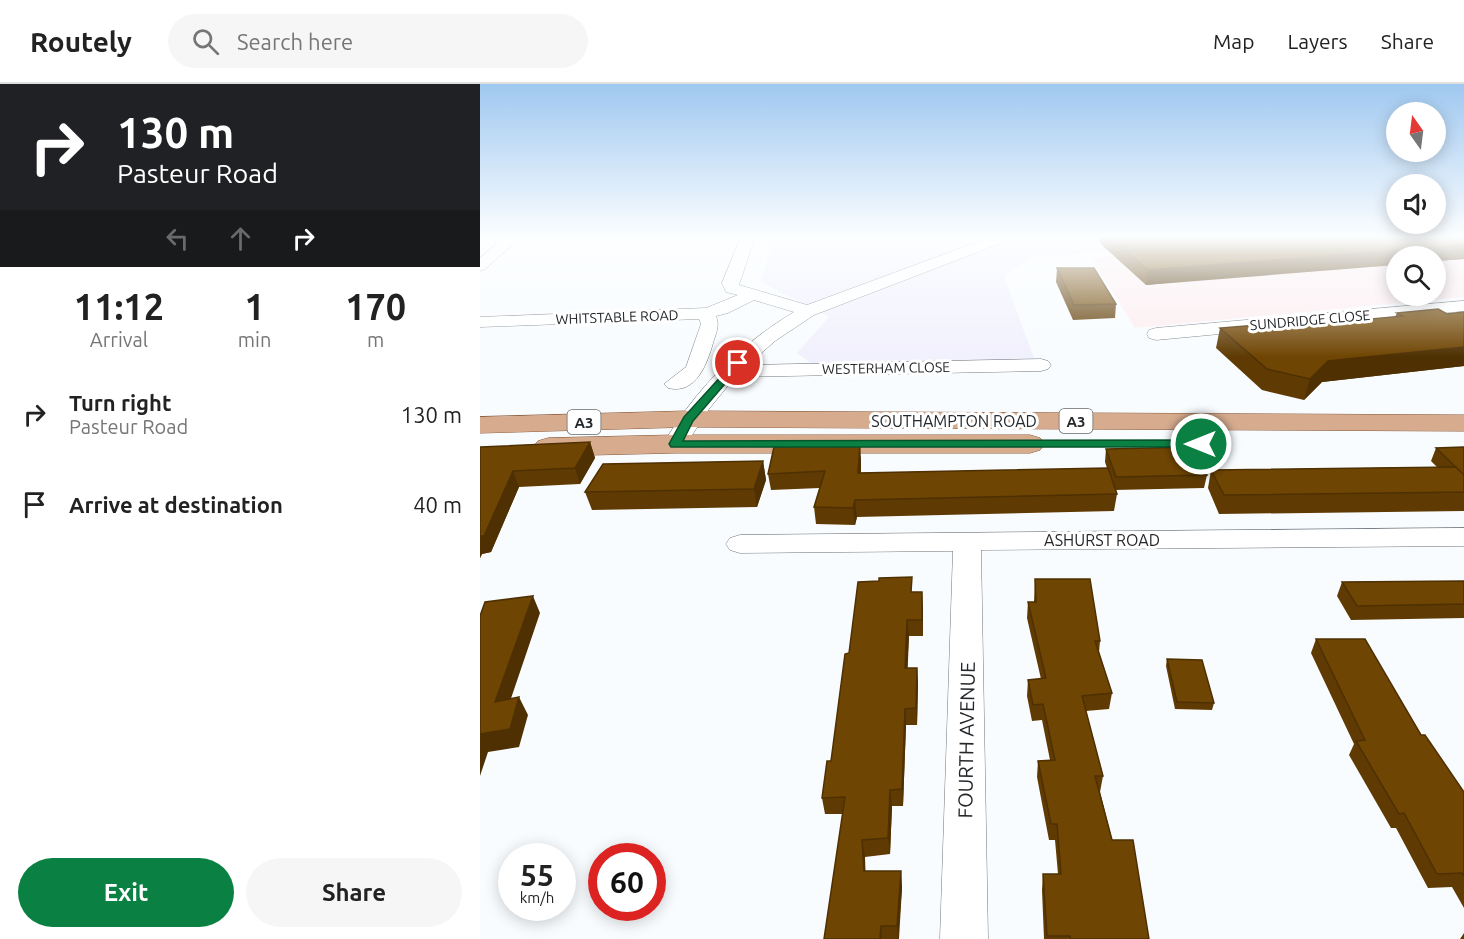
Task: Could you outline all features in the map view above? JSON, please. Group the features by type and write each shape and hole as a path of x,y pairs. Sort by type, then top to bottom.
{"main road":[{"name":"SOUTHAMPTON ROAD","path":"480,448 681,432 1464,423"},
{"name":"SOUTHAMPTON ROAD","path":"480,426 681,432 1464,444"}],"street":[{"path":"732,277 730,283 732,288 808,311"},
{"path":"681,432 730,371 780,327 808,311 898,277"},
{"name":"WHITSTABLE ROAD","path":"480,322 706,313 722,309 751,295"},
{"name":"SUNDRIDGE CLOSE","path":"1156,334 1464,306"},
{"path":"675,384 694,369 710,324 706,313"},
{"name":"WESTERHAM CLOSE","path":"730,371 1041,365"},
{"name":"ASHURST ROAD","path":"740,544 1464,537"},
{"name":"FOURTH AVENUE","path":"964,939 968,541"}],"shaded area":[{"path":"762,277 1004,277 1035,361 812,364 797,353 829,317 761,282"},
{"path":"1103,277 1386,277 1386,304 1135,328"},
{"path":"1446,277 1464,277 1464,297 1446,299"}],"building":[{"path":"1061,277 1099,277 1116,304 1074,305"},
{"path":"1438,309 1447,314 1464,312 1464,347 1328,361 1310,379 1267,369 1220,328 1270,324 1277,328 1403,316 1397,313"},
{"path":"590,442 575,468 513,471 484,536 480,536 480,447"},
{"path":"860,443 858,473 1108,468 1117,494 855,500 853,508 814,507 825,471 768,474 774,447"},
{"path":"1193,447 1207,475 1116,477 1106,449"},
{"path":"1464,447 1464,475 1436,448"},
{"path":"763,461 754,489 585,492 603,464"},
{"path":"1456,467 1464,475 1464,492 1224,495 1211,470"},
{"path":"912,577 911,592 922,592 922,620 907,620 905,668 917,668 916,708 905,709 902,789 890,790 888,838 862,840 864,871 901,871 897,926 881,926 880,939 824,939 845,797 822,798 827,761 831,761 845,654 849,653 858,582 879,581 879,578"},
{"path":"1035,579 1090,579 1100,641 1095,641 1112,693 1082,696 1103,776 1095,776 1112,840 1133,840 1149,939 1071,939 1070,936 1047,936 1043,874 1061,874 1057,824 1051,824 1038,761 1055,760 1043,704 1033,705 1028,680 1046,678 1028,602 1036,602"},
{"path":"1464,581 1464,604 1357,606 1342,582"},
{"path":"533,596 495,702 519,697 510,729 480,734 480,616 485,602"},
{"path":"1316,639 1365,639 1421,735 1425,735 1464,792 1464,876 1462,873 1437,874 1404,813 1399,814 1356,741 1365,740"},
{"path":"1167,659 1202,660 1214,703 1177,702"}],"route":[{"path":"738,363 688,419 675,444 1201,444"}]}
